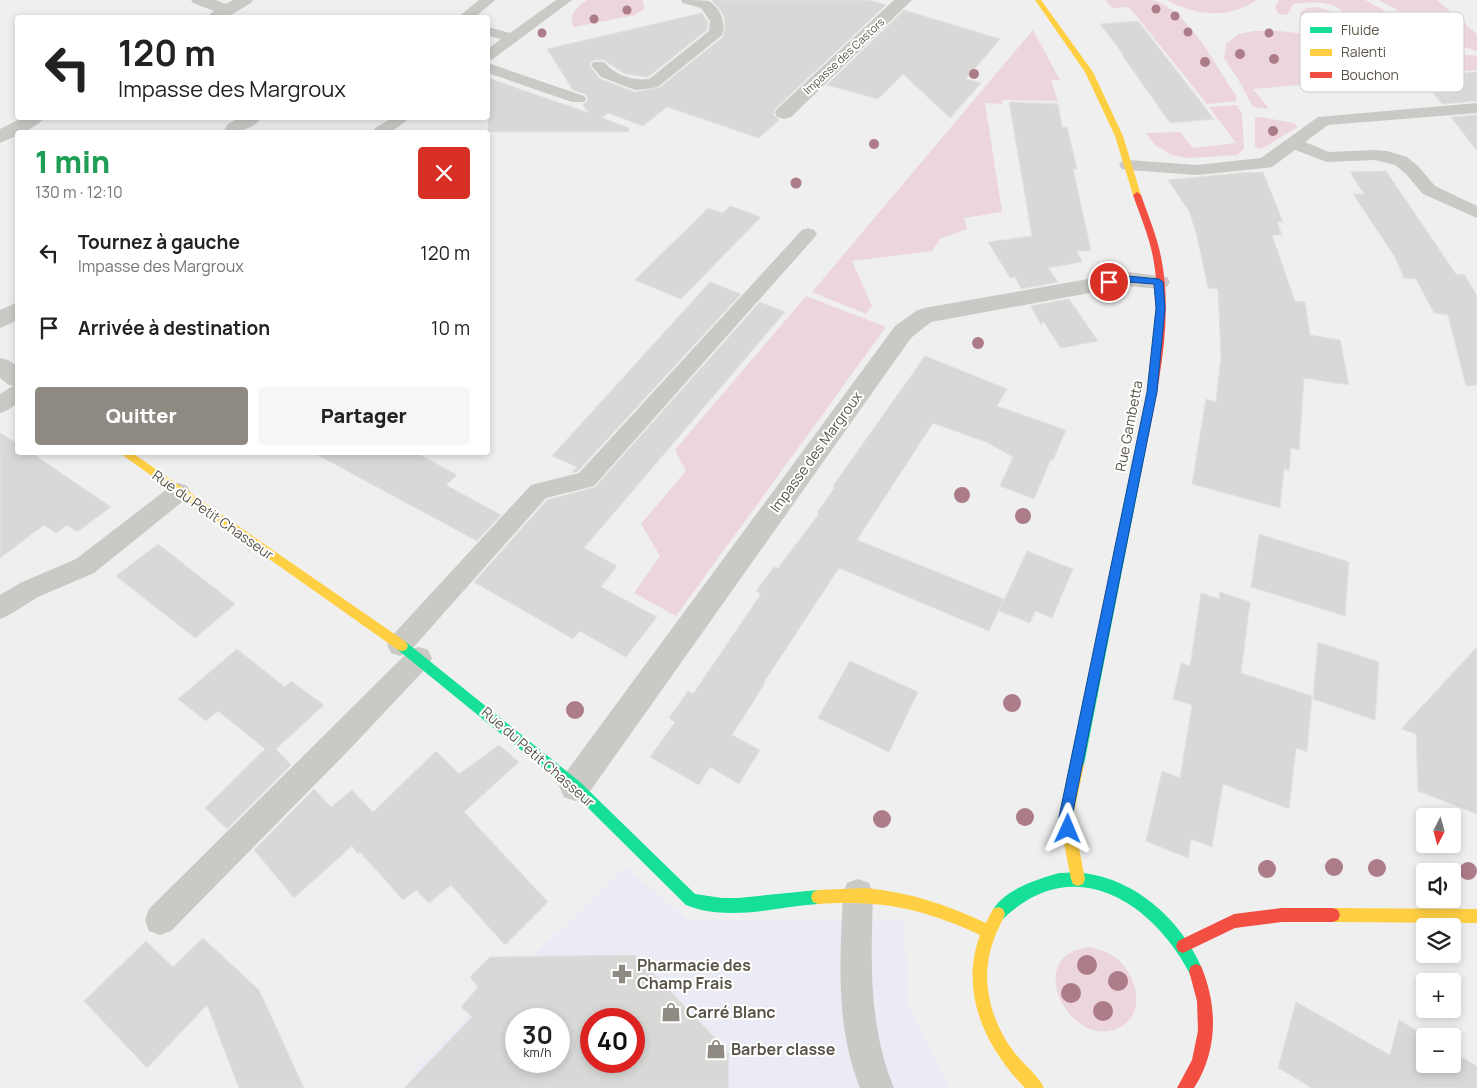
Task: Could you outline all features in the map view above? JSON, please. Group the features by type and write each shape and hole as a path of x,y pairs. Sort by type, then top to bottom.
{"street":[{"path":"200,0 227,14 245,0"},
{"name":"Impasse des Castors","path":"784,113 904,0"},
{"name":"Rue Gambetta","path":"1038,0 1089,72 1119,136 1157,258 1161,308 1152,392 1066,817 1078,879"},
{"path":"0,137 31,120"},
{"path":"234,130 249,120"},
{"name":"Impasse des Margroux","path":"575,786 903,332 924,316 1128,279 1159,282"},
{"path":"0,320 15,311"},
{"path":"0,366 15,377"},
{"name":"Rue du Petit Chasseur","path":"127,455 409,652 575,786 691,900 706,906 727,906 858,894 896,897 954,914 988,932"},
{"path":"1036,1088 1015,1069 993,1035 981,999 979,963 988,932 1002,907 1024,890 1050,881 1078,879 1107,885 1136,899 1162,920 1183,946 1200,980 1207,1015 1205,1050 1192,1079 1185,1088"},
{"path":"1183,946 1234,920 1282,915 1477,916"}],"lane":[{"path":"468,15 488,0"},
{"path":"490,54 565,0"},
{"path":"599,65 606,74 636,85 653,83 716,33 718,21 706,5 688,0"},
{"path":"490,32 512,38"},
{"path":"490,69 578,98"},
{"path":"1128,165 1197,170 1266,163 1324,120 1477,108"},
{"path":"384,130 399,120"},
{"path":"1292,143 1327,156 1375,155 1387,156 1401,161 1412,170 1429,190 1477,213"},
{"path":"160,920 339,741 409,652 426,615 539,491 586,480 808,234"},
{"path":"0,405 15,394"},
{"path":"0,417 15,407"},
{"path":"0,608 29,590 85,566 179,492"},
{"path":"858,894 855,971 860,1031 872,1079 877,1088"}],"shaded area":[{"path":"587,0 642,0 645,8 635,15 574,27 572,18 574,12"},
{"path":"1105,0 1152,0 1165,5 1177,14 1200,39 1235,94 1237,101 1207,104 1129,7 1112,8"},
{"path":"1167,0 1256,0 1235,11 1212,13 1189,9"},
{"path":"1279,0 1365,0 1387,12 1344,12 1332,5 1310,2 1293,4 1287,15 1278,14 1275,7"},
{"path":"1379,0 1437,0 1451,12 1400,12"},
{"path":"1318,7 1334,12 1301,12 1306,8"},
{"path":"1464,23 1477,34 1477,51 1464,47"},
{"path":"1033,30 1060,80 1051,80 1058,101 1002,100 1002,104 985,103 1002,212 964,218 967,229 940,239 932,251 852,261 872,306 866,314 812,292"},
{"path":"1254,31 1300,34 1300,85 1253,89 1269,109 1253,107 1224,58 1226,44 1239,34"},
{"path":"1464,54 1477,56 1477,70 1464,71"},
{"path":"1237,105 1242,114 1244,149 1237,155 1188,158 1172,155 1155,145 1146,133 1180,132 1193,148 1236,143 1209,107"},
{"path":"1260,117 1294,123 1298,127 1263,148 1258,149 1255,146 1255,118"},
{"path":"806,296 886,327 676,616 634,593 660,556 641,524 686,471 675,450"},
{"path":"626,868 689,921 904,921 908,1006 950,1088 423,1088 413,1069"},
{"path":"1090,947 1115,957 1122,963 1135,988 1136,1007 1132,1016 1126,1023 1107,1031 1089,1029 1074,1018 1062,1003 1056,985 1058,968 1068,954"}],"building":[{"path":"711,0 868,0 886,5 776,108 773,114 779,120 759,138 667,107 643,126 608,113 602,118 629,128 628,132 490,132 488,130 488,120 490,120 490,79 589,113 582,104 586,103 588,98 585,94 573,90 547,49 702,13 708,22 707,30 648,77 625,74 604,60 594,60 589,65 600,79 635,92 660,87 723,37 725,27 724,16"},
{"path":"904,10 1000,39 966,79 981,83 950,118 903,74 878,99 827,85"},
{"path":"1138,21 1214,119 1170,123 1122,55 1124,55 1100,24"},
{"path":"1477,72 1477,101 1442,104 1433,92 1464,92 1464,73"},
{"path":"1009,102 1058,104 1062,127 1067,127 1077,169 1073,169 1091,251 1077,251 1082,262 1048,268 1058,282 1021,289 1015,277 1010,278 988,242 1032,236"},
{"path":"1477,115 1477,151 1451,117"},
{"path":"1386,171 1456,274 1465,275 1477,296 1477,385 1466,386 1448,315 1434,313 1416,279 1404,278 1395,257 1353,194 1364,194 1350,172"},
{"path":"1263,172 1283,222 1277,222 1282,235 1272,235 1295,301 1305,302 1310,335 1340,340 1349,385 1304,378 1299,450 1291,448 1289,471 1284,469 1280,508 1192,484 1206,399 1216,402 1221,355 1218,289 1208,288 1197,236 1189,211 1168,180"},
{"path":"730,206 761,217 681,299 635,280 708,208 723,213"},
{"path":"710,282 741,294 578,471 571,473 577,467 552,456"},
{"path":"1069,299 1098,341 1061,348 1043,321 1041,325 1031,306"},
{"path":"760,302 785,312 584,548 617,566 601,587 657,617 626,657 580,631 573,639 474,582 547,500 595,487"},
{"path":"925,356 1007,389 997,406 1066,430 1034,499 1000,486 1013,457 986,442 933,423 857,540 1004,599 989,631 839,568 764,682 732,735 760,750 739,784 710,767 699,785 650,757 675,722 669,718 688,691 693,694 761,594 756,591 774,567 778,568 819,514 817,513 835,487 833,486"},
{"path":"0,433 15,442 15,455 34,455 111,507 77,532 67,525 56,533 44,525 0,558"},
{"path":"318,455 420,455 457,475 446,485 501,515 477,541"},
{"path":"1259,534 1349,562 1345,616 1251,587"},
{"path":"158,544 235,604 195,638 116,576"},
{"path":"1027,551 1073,569 1052,618 1035,611 1030,623 999,611"},
{"path":"1220,592 1250,602 1241,673 1312,696 1307,752 1296,748 1289,809 1223,784 1212,847 1191,839 1188,858 1146,841 1162,771 1180,778 1192,705 1173,699 1181,663 1190,666 1201,593 1219,599"},
{"path":"1318,642 1379,662 1375,720 1313,699"},
{"path":"1477,647 1477,814 1418,791 1416,734 1401,729"},
{"path":"237,649 285,687 291,681 324,705 276,749 291,765 227,829 205,808 265,749 218,711 206,721 178,699"},
{"path":"850,661 918,692 889,752 818,718"},
{"path":"499,745 519,762 464,812 548,902 505,945 451,885 429,903 416,890 403,900 360,852 358,854 352,846 294,898 254,850 314,789 331,807 352,790 373,812 436,751 459,774"},
{"path":"203,938 259,990 304,1088 239,1088 207,1005 147,1068 84,1001 146,941 173,967"},
{"path":"635,955 725,1048 729,1054 728,1088 404,1088 472,1017 461,1007 478,987 470,977 490,957"},
{"path":"1296,1002 1390,1055 1399,1020 1416,1030 1416,1073 1461,1073 1461,1057 1477,1066 1477,1088 1312,1088 1278,1068"}],"traffic: fast":[{"path":"1077,765 1141,448"},
{"path":"402,646 575,786 691,900 706,904 738,905 818,897"},
{"path":"998,914 1024,892 1059,880 1083,880 1107,886 1130,897 1152,912 1170,929 1185,950 1196,971"}],"traffic: slow":[{"path":"1038,0 1089,72 1119,136 1137,195"},
{"path":"127,455 402,646"},
{"path":"1077,765 1066,817 1078,879"},
{"path":"818,897 866,895 906,900 965,920 987,931"},
{"path":"998,914 986,938 980,961 979,985 983,1007 991,1029 1003,1050 1018,1070 1036,1088"},
{"path":"1333,915 1477,916"}],"traffic: jam":[{"path":"1137,195 1157,257 1161,303 1158,352 1141,448"},
{"path":"1183,946 1234,921 1282,915 1333,915"},
{"path":"1185,1088 1194,1075 1200,1061 1206,1031 1204,1001 1196,971"}],"place":[{"name":"Pharmacie des Champ Frais","path":"622,974"},
{"name":"Carré Blanc","path":"671,1012"},
{"name":"Barber classe","path":"716,1049"}],"route":[{"path":"1068,829 1066,817 1152,392 1161,308 1159,282 1128,279 1109,282"}]}
